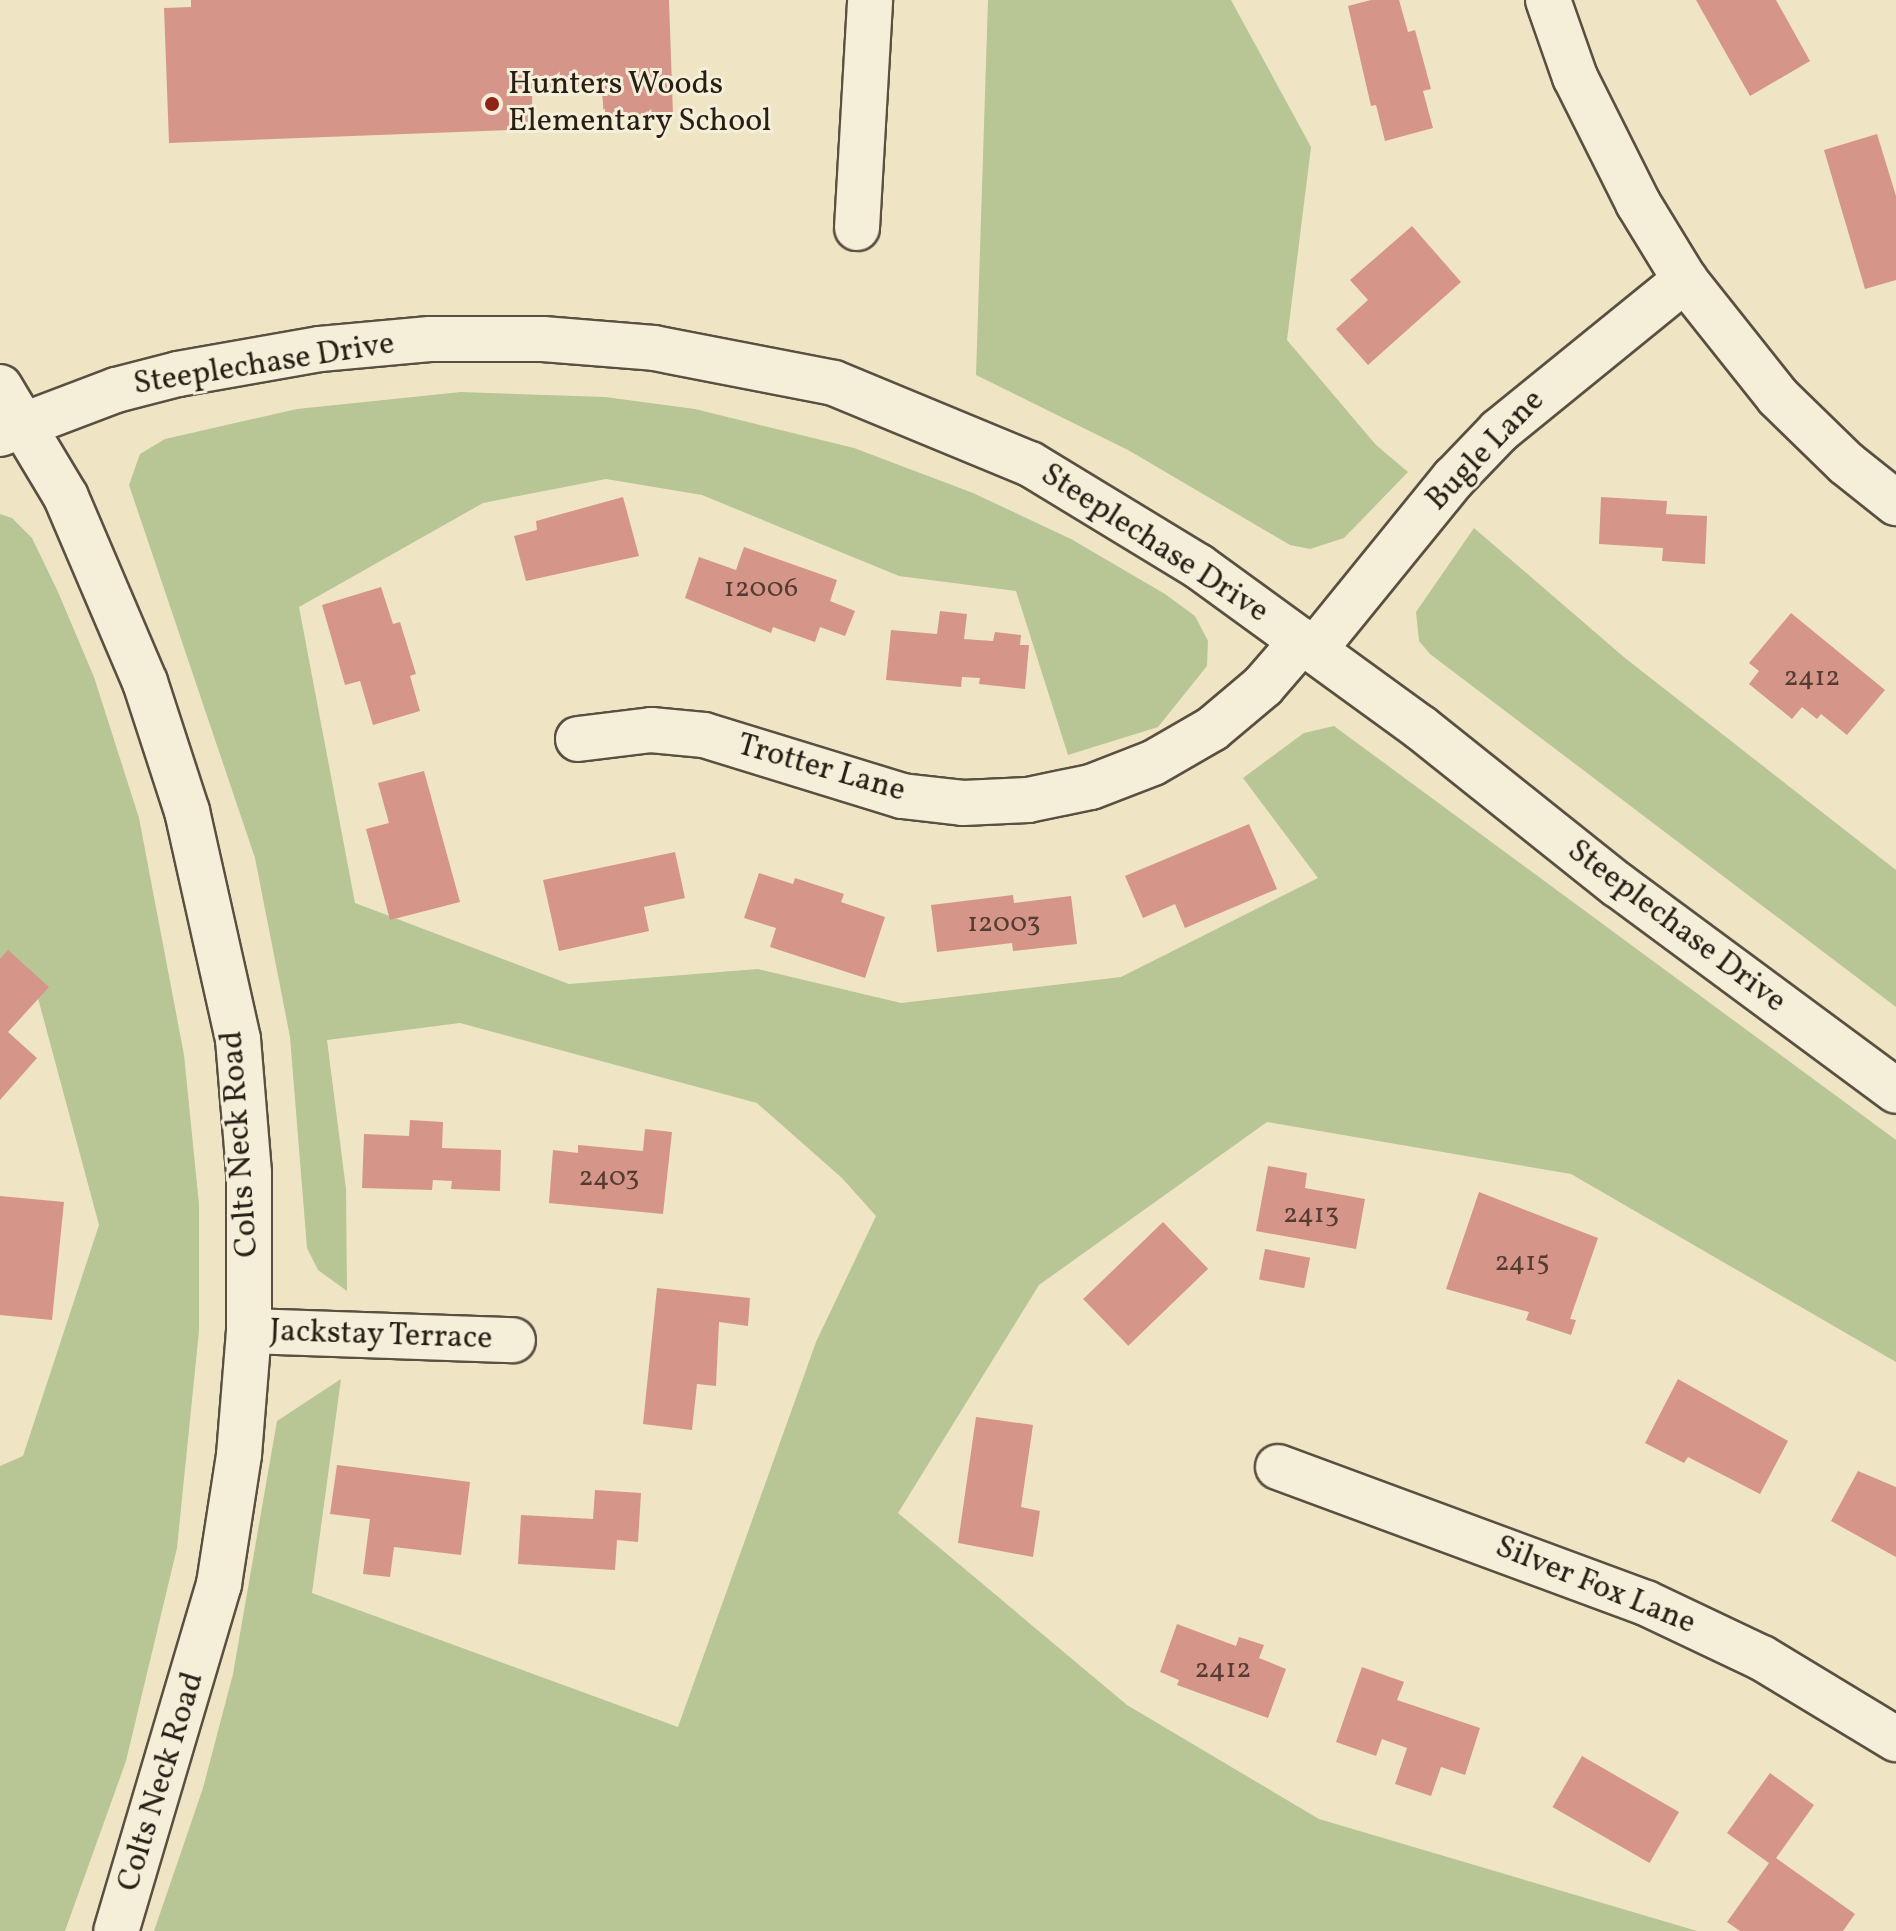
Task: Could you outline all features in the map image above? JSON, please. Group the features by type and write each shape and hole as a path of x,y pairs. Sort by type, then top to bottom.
{"street":[{"path":"857,228 870,0"},
{"path":"1548,0 1575,77 1638,203 1685,280 1778,397 1847,464 1896,503"},
{"name":"Bugle Lane","path":"1308,646 1454,478 1499,431 1685,280"},
{"name":"Steeplechase Drive","path":"11,429 178,374 320,349 430,339 514,339 654,348 834,383 991,446 1114,511 1308,646 1896,1091"},
{"name":"Colts Neck Road","path":"0,387 11,429 66,497 145,682 211,901 239,1053 249,1173 249,1331 239,1455 219,1584 116,1931"},
{"name":"Trotter Lane","path":"578,739 651,730 704,735 902,796 963,803 1028,800 1091,787 1165,756 1233,712 1308,646"},
{"name":"Jackstay Terrace","path":"249,1331 513,1340"},
{"name":"Silver Fox Lane","path":"1278,1467 1646,1603 1762,1658 1896,1739"}],"green space":[{"path":"988,0 1231,0 1311,147 1287,340 1376,445 1408,472 1344,538 1310,549 1290,545 1128,450 976,375"},
{"path":"461,392 605,397 695,409 854,448 973,493 1071,539 1165,594 1195,616 1208,641 1207,666 1158,727 1068,755 1016,591 899,576 702,495 606,479 483,503 299,607 355,903 569,984 758,969 901,1003 1121,977 1318,878 1243,778 1304,733 1334,726 1896,1140 1896,1362 1571,1174 1267,1122 1039,1285 898,1513 1127,1705 1319,1819 1697,1931 154,1931 203,1788 233,1674 277,1421 341,1379 312,1593 678,1727 816,1342 876,1216 842,1178 757,1103 460,1023 327,1040 346,1189 347,1291 318,1270 307,1248 290,1037 255,858 129,485 140,454 165,439 297,409"},
{"path":"0,514 12,518 32,538 58,592 94,677 139,818 184,1055 199,1204 199,1331 177,1548 126,1761 65,1931 0,1931 0,1466 23,1456 99,1225 35,987 0,960"},
{"path":"1474,528 1625,658 1896,870 1896,1007 1430,654 1419,641 1416,612"}],"building":[{"path":"191,0 669,0 673,115 604,118 602,91 532,94 533,129 169,143 164,8 191,7"},
{"path":"1371,0 1399,0 1408,32 1415,30 1431,89 1423,91 1433,128 1385,141 1376,105 1371,106 1348,6"},
{"path":"1696,0 1776,0 1810,61 1750,96"},
{"path":"1877,134 1896,196 1896,280 1865,289 1824,150"},
{"path":"1412,226 1461,282 1368,365 1336,329 1368,300 1350,280"},
{"path":"623,497 639,556 526,581 514,536 537,530 536,521"},
{"path":"1601,497 1667,501 1666,514 1707,516 1705,564 1662,561 1663,548 1599,544"},
{"path":"744,547 837,580 830,601 855,611 845,636 820,627 815,642 773,627 771,633 685,598 699,557 736,570"},
{"path":"381,587 393,624 400,622 416,674 410,676 420,711 373,725 360,681 345,685 322,605"},
{"path":"940,611 967,614 964,639 993,641 995,632 1021,635 1020,645 1029,645 1025,689 979,684 980,678 962,677 961,687 886,680 891,630 937,634"},
{"path":"1791,613 1885,690 1847,735 1821,714 1817,719 1802,707 1792,719 1749,684 1759,671 1749,663"},
{"path":"424,771 460,902 390,920 366,829 389,823 378,783"},
{"path":"1249,824 1277,889 1185,928 1175,904 1143,918 1125,876"},
{"path":"675,852 685,898 644,907 649,931 559,951 543,880"},
{"path":"759,873 793,884 795,878 844,894 841,902 885,917 865,978 770,947 776,928 744,918"},
{"path":"1013,895 1014,903 1071,896 1077,944 1013,951 1012,943 937,952 931,905"},
{"path":"8,950 49,987 8,1032 37,1058 0,1100 0,959"},
{"path":"410,1120 443,1122 442,1148 501,1150 500,1191 451,1189 452,1181 433,1180 432,1190 362,1188 364,1134 409,1136"},
{"path":"645,1129 672,1132 663,1214 549,1203 553,1150 578,1153 578,1145 643,1151"},
{"path":"1268,1166 1307,1173 1305,1188 1365,1199 1356,1249 1256,1231"},
{"path":"1479,1192 1598,1238 1570,1319 1576,1320 1571,1335 1526,1320 1529,1312 1446,1289"},
{"path":"0,1196 64,1202 52,1320 0,1315"},
{"path":"1163,1222 1208,1269 1128,1346 1083,1299"},
{"path":"1265,1249 1310,1258 1304,1288 1259,1279"},
{"path":"657,1288 750,1298 748,1326 719,1322 716,1386 697,1384 692,1430 643,1424"},
{"path":"1678,1379 1788,1441 1760,1494 1688,1457 1684,1463 1645,1443"},
{"path":"976,1417 1033,1425 1021,1507 1040,1511 1033,1557 958,1543"},
{"path":"337,1465 470,1482 461,1555 394,1547 390,1577 363,1574 370,1519 330,1514"},
{"path":"1858,1471 1896,1487 1896,1557 1831,1521"},
{"path":"595,1490 641,1493 638,1542 617,1540 615,1570 518,1564 521,1515 593,1519"},
{"path":"1177,1624 1236,1646 1239,1637 1264,1645 1259,1658 1286,1669 1268,1718 1177,1685 1179,1680 1160,1672"},
{"path":"1362,1667 1404,1682 1397,1700 1480,1728 1465,1775 1441,1767 1431,1796 1395,1784 1407,1748 1382,1739 1376,1756 1336,1742"},
{"path":"1582,1756 1679,1812 1649,1863 1552,1807"},
{"path":"1770,1773 1814,1805 1776,1858 1855,1914 1843,1931 1740,1931 1727,1922 1769,1863 1727,1833"}],"place":[{"name":"Hunters Woods Elementary School","path":"492,104"}]}
